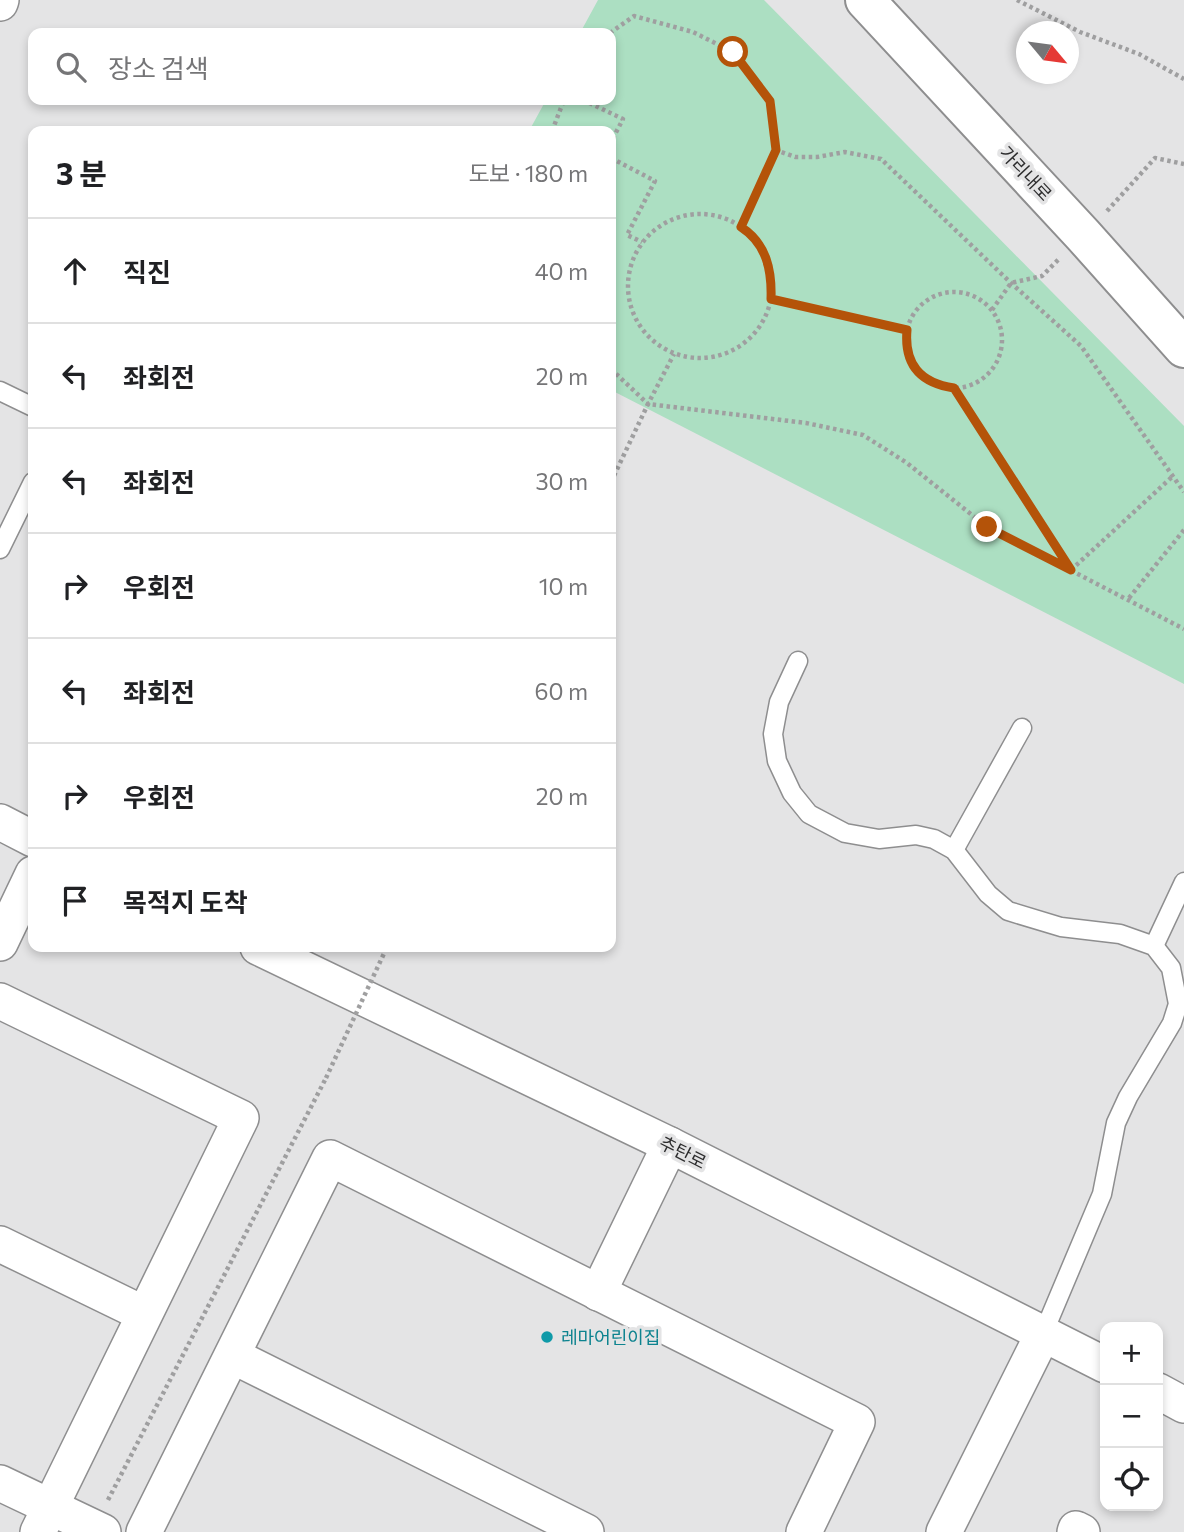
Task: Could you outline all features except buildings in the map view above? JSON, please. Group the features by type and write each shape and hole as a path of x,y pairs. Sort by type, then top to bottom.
{"street":[{"name":"가리내로","path":"865,0 1184,348"},
{"path":"0,822 28,836"},
{"path":"0,943 28,884"},
{"name":"추탄로","path":"268,952 670,1145 1100,1362"},
{"path":"0,1001 241,1118 44,1520"},
{"path":"598,1293 670,1145"},
{"path":"144,1532 330,1158 857,1422 804,1532"},
{"path":"0,1244 144,1314"},
{"path":"944,1532 1043,1334"},
{"path":"233,1356 586,1532"},
{"path":"1163,1394 1184,1405"},
{"path":"0,1483 44,1520 98,1530"},
{"path":"1075,1532 1076,1529 1082,1532"}],"lane":[{"path":"0,391 28,405"},
{"path":"0,549 28,492"},
{"path":"798,661 779,702 773,734 777,761 792,793 809,814 845,833 879,839 916,835 934,839 954,849 988,894 1008,911 1061,927 1120,934 1154,946 1171,968 1181,1004 1116,1122 1102,1194 1043,1334"},
{"path":"954,849 1022,728"},
{"path":"1154,946 1184,882"}],"path":[{"path":"1017,0 1080,32 1139,54 1184,79"},
{"path":"616,29 634,16 693,32 733,52 770,101 776,150 741,227"},
{"path":"553,126 562,105"},
{"path":"594,105 623,119 616,132"},
{"path":"776,150 794,157 817,157 845,152 881,159 1010,283 1081,346 1184,492"},
{"path":"1115,202 1156,158 1184,164"},
{"path":"616,161 655,181 627,235 642,242"},
{"path":"706,214 729,219 741,227 749,232 764,252 772,275 771,299 764,319 752,336 736,349 716,357 695,359 674,354 655,344 639,327 630,306 627,284 631,262 642,242 660,226 682,216 706,214"},
{"path":"992,310 1010,283 1042,276"},
{"path":"952,291 968,293 982,300 992,310 1000,326 1000,355 982,379 954,388 940,386 916,371 909,358 907,330 913,315 923,303 936,295 952,291"},
{"path":"771,299 907,330"},
{"path":"616,472 674,354"},
{"path":"616,374 649,404 806,423 863,435 907,463 987,527 1129,598 1184,629"},
{"path":"954,388 1071,570"},
{"path":"1071,570 1173,477"},
{"path":"1129,598 1184,530"},
{"path":"98,1530 326,1078 385,952"}],"green space":[{"path":"598,0 764,0 1184,426 1184,684 616,393 616,126 532,126 543,105 616,105 616,28 583,28"}],"place":[{"name":"레마어린이집","path":"547,1337"}],"route":[{"path":"733,52 770,101 776,150 741,227 749,232 764,252 772,275 771,299 907,330 909,358 916,371 940,386 954,388 1071,570 987,527"}]}
